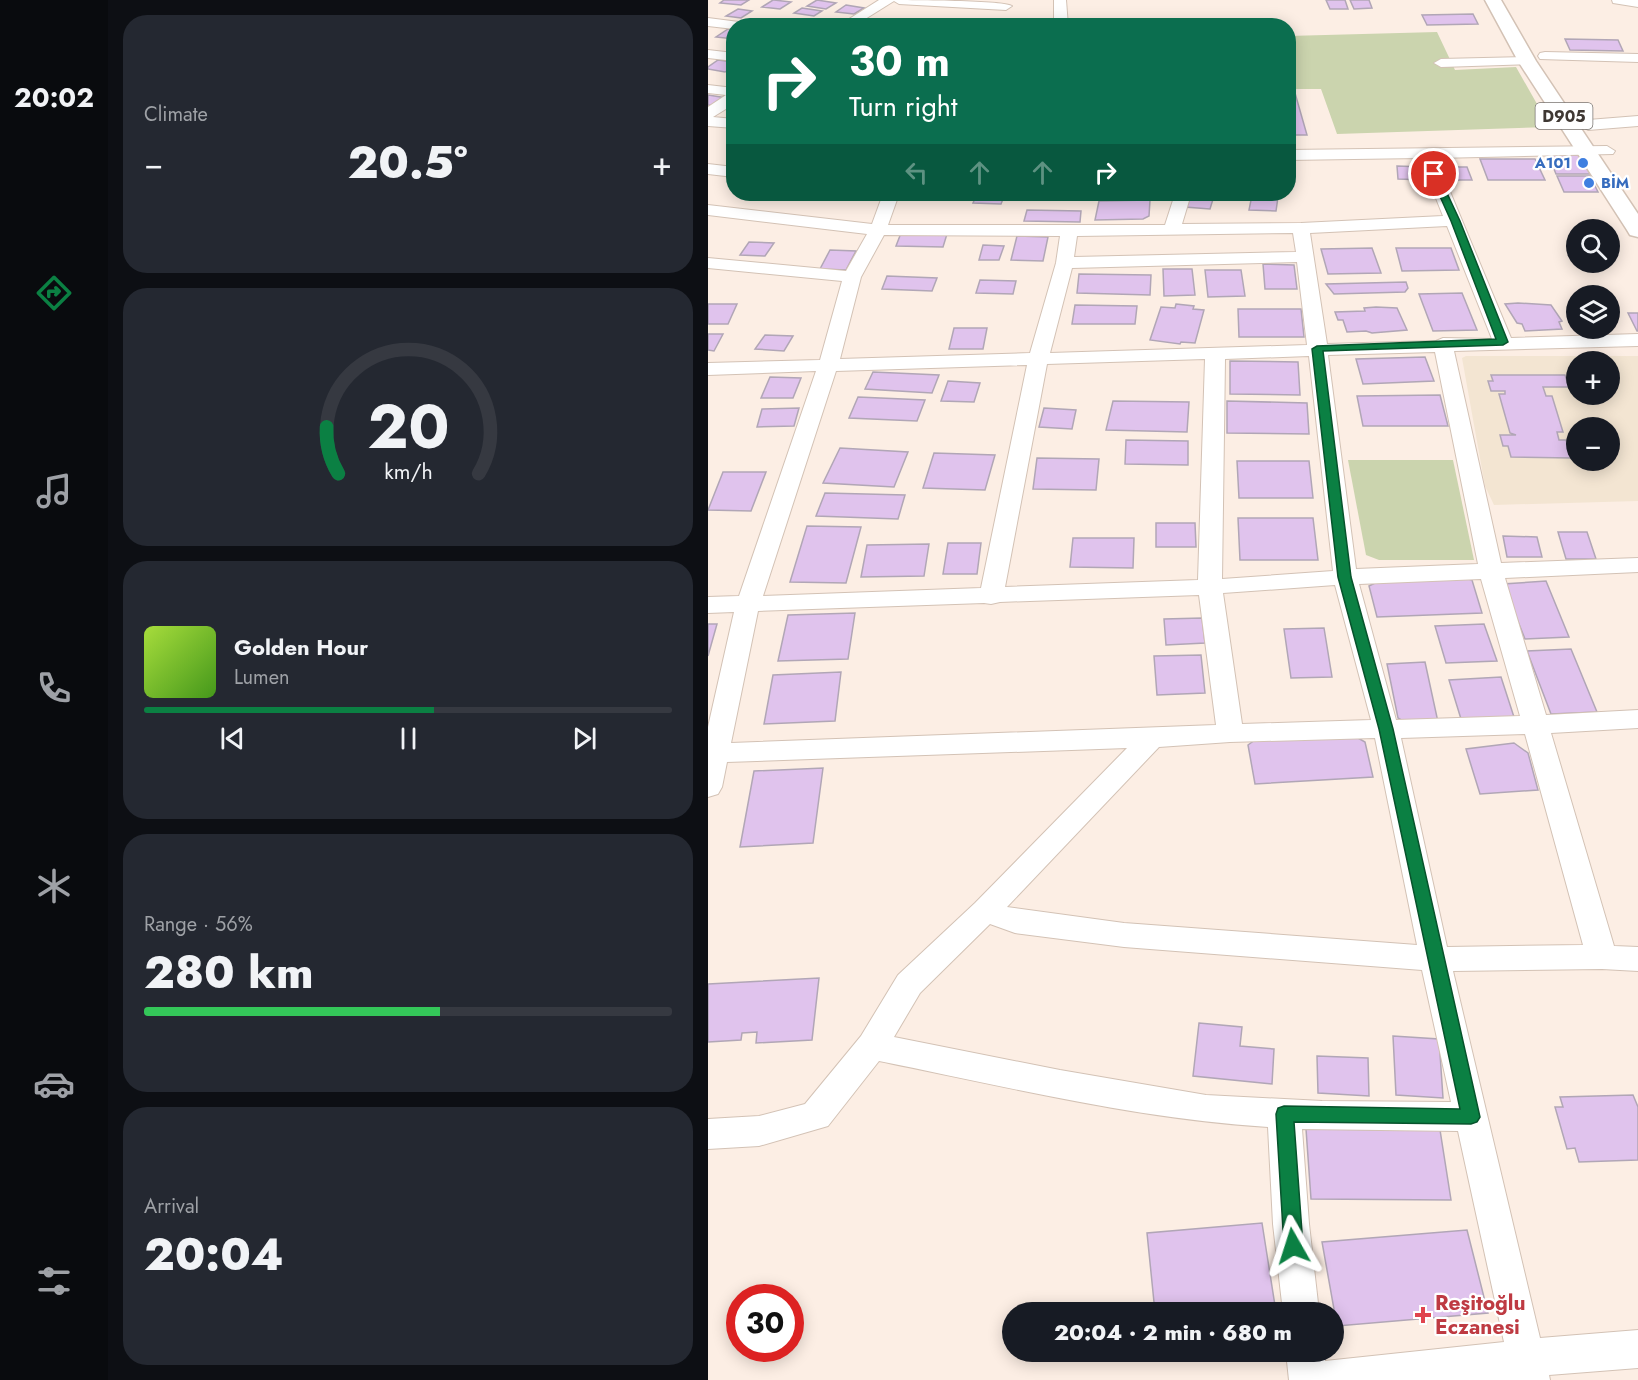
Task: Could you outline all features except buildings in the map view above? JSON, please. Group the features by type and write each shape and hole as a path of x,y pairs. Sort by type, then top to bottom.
{"main road":[{"name":"D905","path":"1493,0 1592,141 1638,201"},
{"name":"D905","path":"1518,6 1536,59"},
{"name":"D905","path":"1592,141 1638,230"}],"street":[{"path":"858,18 888,0"},
{"path":"899,0 1005,7"},
{"path":"1060,0 1061,18"},
{"path":"1618,0 1638,3"},
{"path":"708,22 726,24"},
{"path":"708,54 726,56"},
{"path":"1441,63 1638,58"},
{"path":"708,89 726,91"},
{"path":"708,114 726,102"},
{"path":"708,121 726,123"},
{"path":"1296,155 1426,153 1592,141 1638,121"},
{"path":"1296,147 1592,141"},
{"path":"1426,153 1503,342"},
{"path":"708,169 726,171"},
{"path":"708,787 748,603 764,562 829,363 852,277 878,230 888,201"},
{"path":"1172,230 1181,201"},
{"path":"708,210 878,230 1069,231 1301,228 1455,221"},
{"path":"1301,228 1345,577 1386,729 1435,959 1528,1369"},
{"path":"991,597 1038,360 1065,263 1069,231"},
{"path":"1065,263 1305,257"},
{"path":"708,264 852,277"},
{"path":"708,369 829,363 1038,360 1503,342 1638,340"},
{"path":"1443,344 1491,571 1602,957"},
{"path":"1215,353 1209,587 1230,733"},
{"path":"708,605 991,597 1209,587 1345,577 1638,565"},
{"path":"716,753 1152,738 1230,733 1536,725 1638,719"},
{"path":"708,1134 759,1131 816,1116 872,1047 909,984 985,911 1152,738"},
{"path":"985,911 1014,921 1124,935 1435,959 1602,957 1638,959"},
{"path":"872,1047 1060,1084 1206,1109 1284,1114 1471,1117"},
{"path":"1284,1114 1291,1224 1300,1302"},
{"path":"1324,1380 1528,1369 1638,1349"},
{"path":"1306,1362 1308,1380"}],"shaded area":[{"path":"1466,356 1566,356 1566,405 1620,405 1620,356 1638,356 1638,501 1494,505 1485,486 1462,358"}],"green space":[{"path":"1437,32 1455,70 1516,67 1550,127 1337,134 1321,89 1296,89 1296,36"},
{"path":"1348,460 1453,460 1474,560 1379,560 1366,555"}],"place":[{"name":"A101","path":"1583,163"},
{"name":"BİM","path":"1589,183"},
{"name":"Reşitoğlu Eczanesi","path":"1423,1315"}],"route":[{"path":"1293,1246 1284,1114 1471,1117 1386,729 1345,577 1317,349 1503,342 1434,174"}]}
